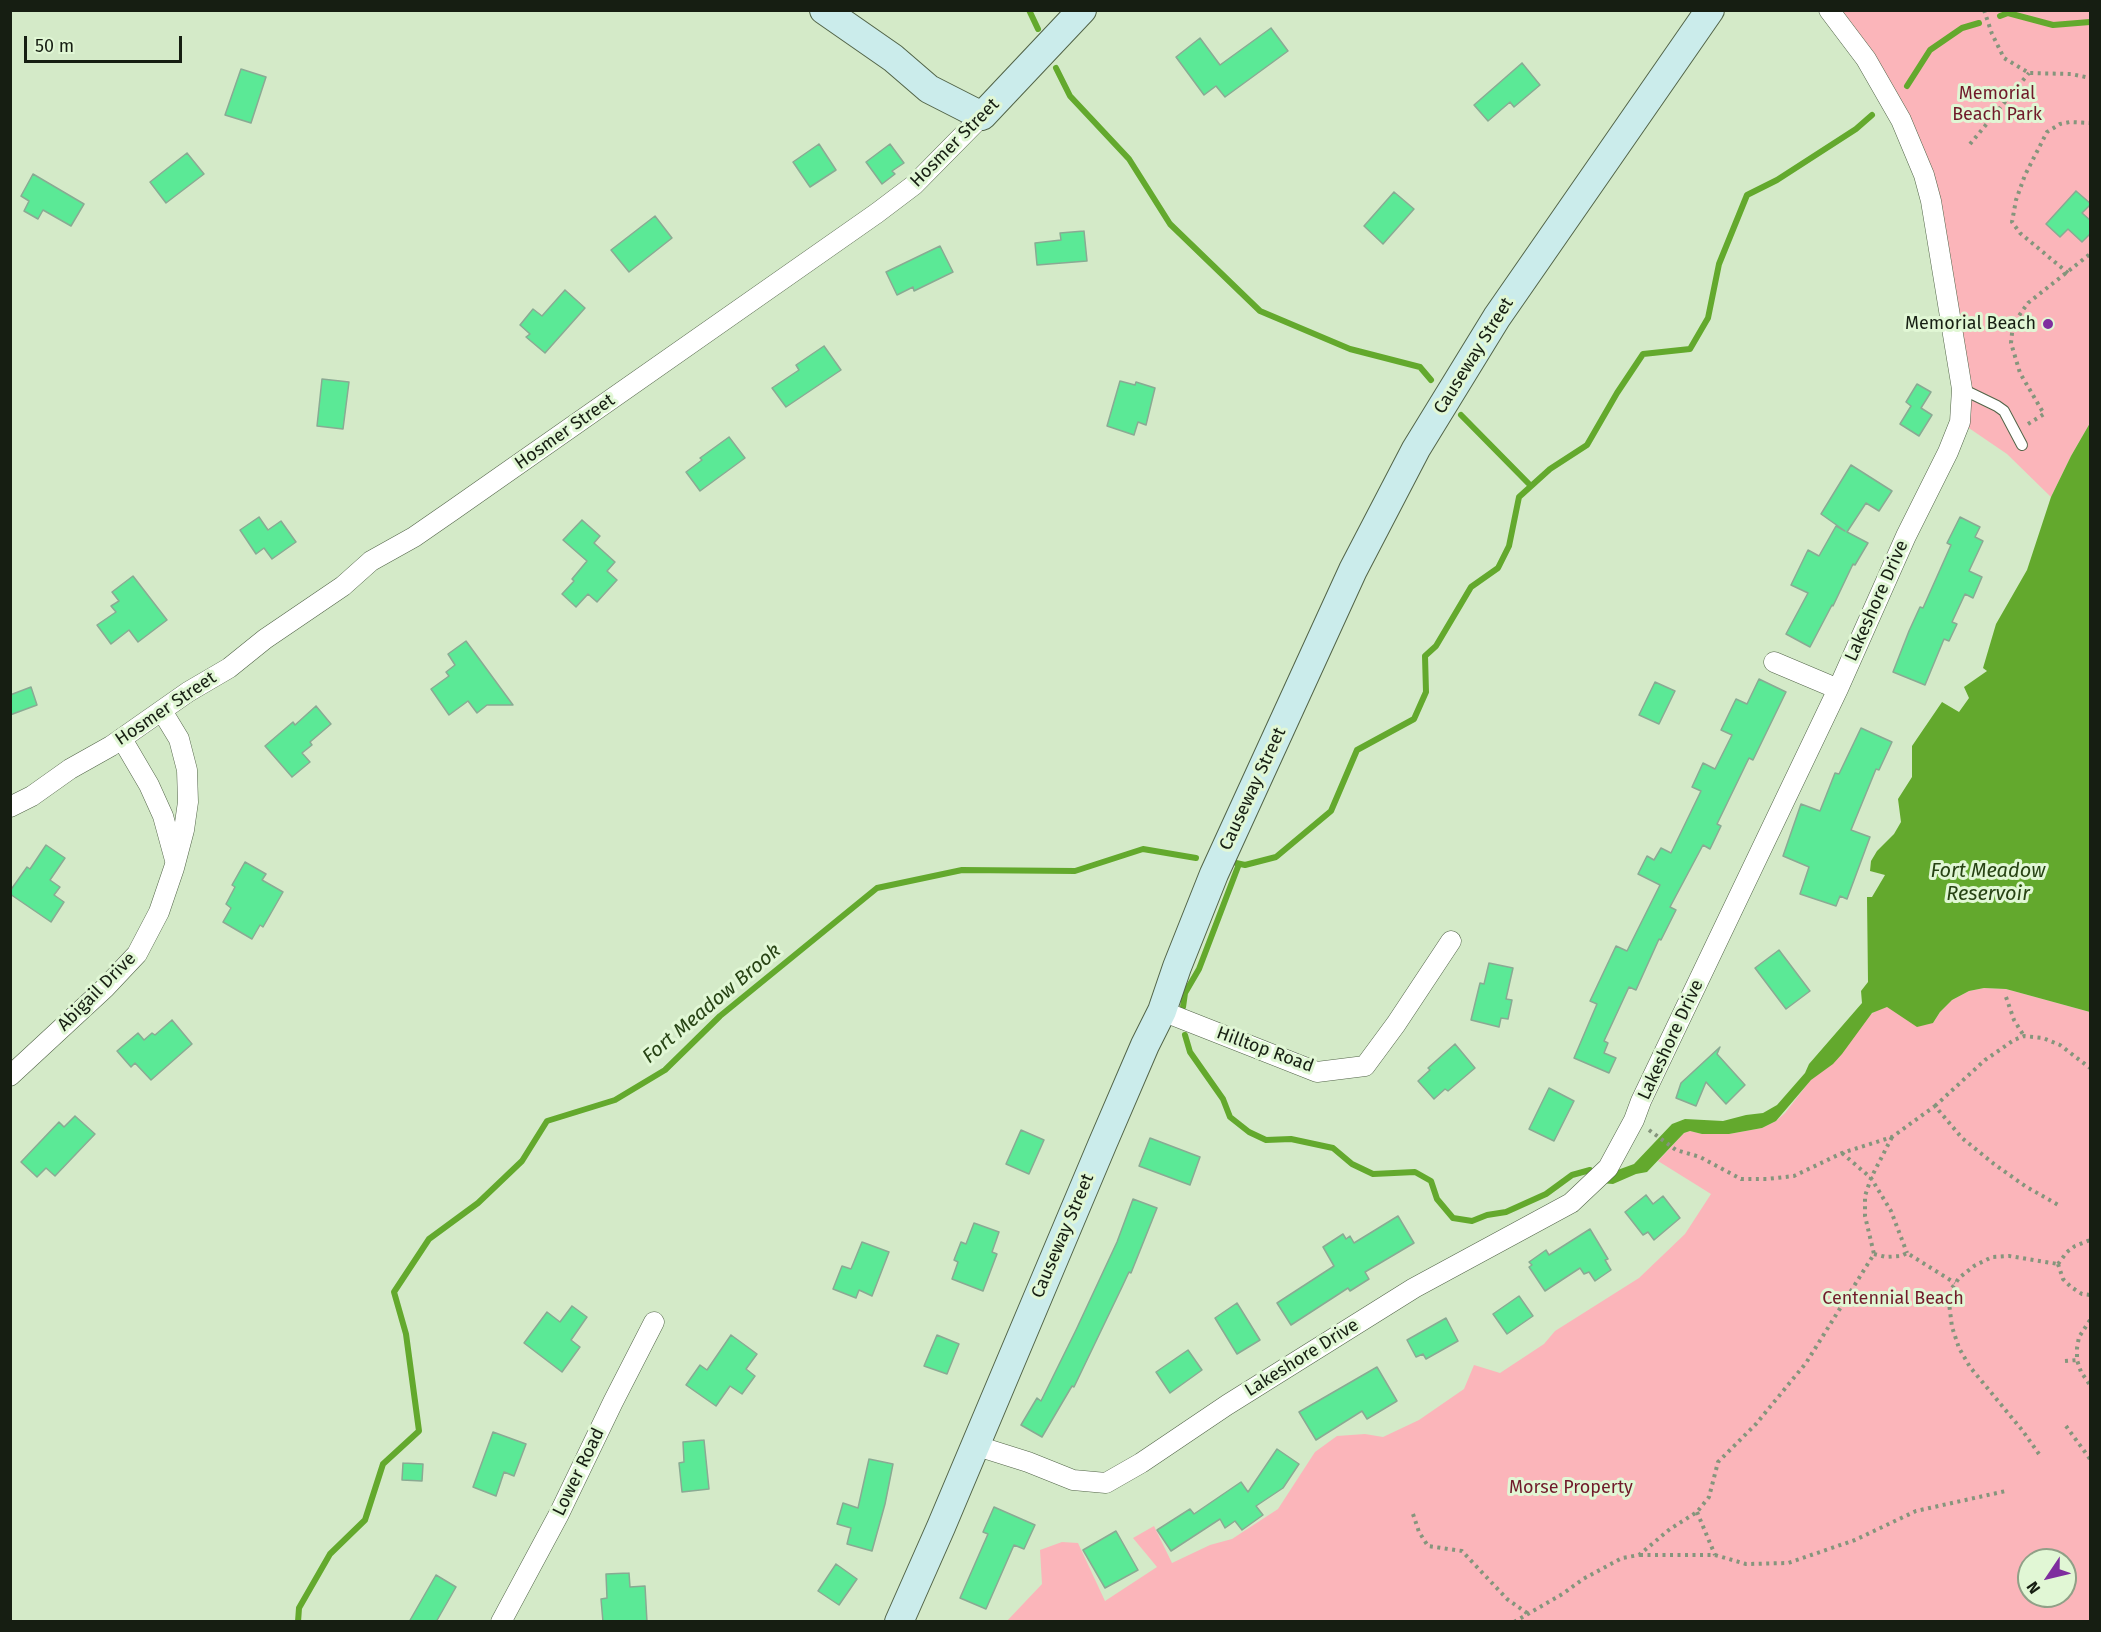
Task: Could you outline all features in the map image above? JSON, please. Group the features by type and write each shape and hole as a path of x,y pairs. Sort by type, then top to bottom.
{"street":[{"path":"824,10 893,58 929,89 982,116"},
{"name":"Hosmer Street","path":"10,807 32,796 70,769 122,739 229,668 266,639 343,586 371,561 414,537 877,213 914,185 1082,10"},
{"name":"Causeway Street","path":"899,1622 1132,1075 1162,1011 1214,874 1353,570 1416,449 1497,317 1710,10"},
{"name":"Lakeshore Drive","path":"974,1445 1028,1462 1073,1480 1106,1483 1141,1463 1227,1405 1414,1288 1571,1203 1608,1168 1634,1120 1641,1101 1838,689 1902,545 1948,452 1959,422 1962,389 1937,233 1924,174 1901,120 1866,59 1829,10"},
{"path":"1774,662 1838,689"},
{"name":"Abigail Drive","path":"10,1076 105,988 137,954 159,912 184,830 188,770 179,739 162,711"},
{"path":"122,739 149,785 163,816 175,860"},
{"name":"Hilltop Road","path":"1162,1011 1317,1072 1365,1066 1451,941"},
{"name":"Lower Road","path":"501,1622 559,1515 654,1322"}],"lane":[{"path":"1962,389 2004,411 2022,445"}],"path":[{"path":"1984,12 2004,58 2029,73 2072,74 2091,78"},
{"path":"1970,144 2029,73"},
{"path":"2068,273 2018,230 2013,222 2016,200 2025,175 2047,132 2060,124 2091,123"},
{"path":"2015,432 2044,414 2020,373 2012,343 2013,324 2028,303 2091,254"},
{"path":"2006,997 2014,1020 2024,1036"},
{"path":"1656,1135 1676,1150 1700,1157 1741,1179 1794,1176 1842,1153 1892,1137 1935,1106 1985,1060 2014,1040 2024,1036 2043,1038 2060,1045 2091,1068"},
{"path":"1935,1106 1962,1138 1994,1164 2025,1186 2060,1206"},
{"path":"1639,1555 1670,1529 1697,1512 1709,1497 1718,1462 1756,1424 1806,1363 1874,1254 1865,1196 1871,1178 1892,1137"},
{"path":"1842,1153 1871,1178 1891,1211 1907,1253 1955,1283"},
{"path":"2058,1264 2075,1246 2091,1240"},
{"path":"1874,1254 1886,1257 1901,1256 1907,1253"},
{"path":"2039,1454 1970,1367 1959,1348 1952,1327 1949,1304 1955,1283 1974,1266 1992,1257 2009,1256 2058,1264"},
{"path":"2058,1264 2063,1279 2071,1287 2082,1294 2091,1295"},
{"path":"2091,1320 2079,1337 2077,1360 2081,1372 2091,1385"},
{"path":"2065,1361 2077,1360"},
{"path":"2066,1426 2091,1460"},
{"path":"1514,1622 1564,1593 1583,1579 1622,1558 1639,1555 1715,1555 1746,1564 1788,1563 1855,1540 1916,1511 2006,1491"},
{"path":"1697,1512 1715,1555"},
{"path":"1413,1514 1419,1532 1428,1546 1462,1551 1508,1599 1527,1613"}],"green space":[{"name":"Memorial Beach Park","path":"1829,11 2090,11 2090,423 2051,497 2007,454 1960,422 1924,175"},
{"path":"1984,988 2006,989 2090,1012 2090,1621 1006,1622 1042,1584 1040,1550 1062,1542 1078,1543 1105,1601 1157,1567 1133,1538 1154,1526 1172,1563 1210,1545 1232,1539 1278,1509 1315,1452 1337,1436 1365,1434 1383,1437 1419,1420 1464,1389 1474,1365 1500,1373 1544,1344 1555,1331 1639,1278 1685,1234 1711,1194 1658,1161 1684,1133 1690,1131 1702,1134 1729,1134 1762,1128 1785,1113 1848,1032 1886,1003 1933,1023 1952,1000 1969,991"}],"water":[{"name":"Fort Meadow Reservoir","path":"2090,423 2090,1012 2006,989 1984,988 1969,991 1952,1000 1933,1023 1917,1027 1887,1007 1872,1013 1842,1054 1833,1064 1811,1080 1776,1121 1762,1128 1729,1134 1702,1134 1690,1131 1684,1133 1647,1172 1613,1184 1600,1183 1612,1172 1634,1164 1672,1124 1685,1119 1723,1121 1763,1113 1777,1105 1862,1003 1861,991 1868,982 1867,897 1872,897 1885,875 1870,871 1871,861 1901,822 1898,799 1912,777 1912,746 1942,702 1959,712 1969,698 1964,687 1987,671 1983,668 1996,624 2027,570 2051,497"}],"building":[{"path":"1271,28 1288,51 1225,97 1216,86 1204,95 1176,57 1200,38 1220,65"},
{"path":"1522,63 1540,85 1514,107 1510,102 1488,121 1474,105"},
{"path":"241,69 266,77 251,123 225,115"},
{"path":"819,144 836,170 810,187 793,162"},
{"path":"890,144 904,163 892,171 895,174 882,184 866,162"},
{"path":"187,153 204,174 166,203 150,182"},
{"path":"33,174 84,204 71,226 43,210 38,219 24,211 29,201 21,196"},
{"path":"2076,191 2091,204 2082,213 2091,221 2091,233 2082,242 2068,229 2060,237 2046,224"},
{"path":"1394,192 1414,209 1383,244 1364,226"},
{"path":"655,216 672,238 629,272 611,250"},
{"path":"1084,231 1087,261 1037,265 1035,243 1061,240 1060,233"},
{"path":"940,246 953,272 914,291 913,287 897,295 886,272"},
{"path":"565,290 585,308 545,353 526,337 530,334 520,325 533,309 542,316"},
{"path":"824,346 841,370 786,407 772,388 799,370 796,365"},
{"path":"322,379 349,382 343,429 317,426"},
{"path":"1120,381 1135,385 1136,382 1155,388 1146,425 1138,422 1134,435 1107,426"},
{"path":"1917,384 1931,392 1921,408 1932,415 1919,436 1900,424 1911,406 1906,402"},
{"path":"729,437 745,458 700,491 686,472 702,460 700,458"},
{"path":"1851,465 1892,491 1879,511 1866,503 1847,532 1868,543 1855,565 1853,564 1810,647 1786,634 1808,593 1791,585 1808,550 1819,556 1836,526 1845,531 1821,514"},
{"path":"259,517 268,530 281,521 296,542 272,559 264,548 256,554 240,530"},
{"path":"1960,517 1980,527 1975,537 1983,541 1969,571 1982,577 1973,598 1965,594 1952,622 1957,624 1949,641 1944,639 1925,685 1893,672 1909,631 1920,607 1923,608 1951,545 1947,543"},
{"path":"582,520 600,536 594,543 615,562 607,571 617,580 597,602 588,594 576,607 562,594 587,561 563,540"},
{"path":"133,576 167,620 138,642 129,630 111,644 97,625 116,612 111,606 119,601 112,592"},
{"path":"466,641 513,705 487,705 477,713 468,701 449,715 431,689 449,676 446,672 455,665 448,654"},
{"path":"1759,679 1786,692 1753,760 1749,758 1717,824 1721,826 1710,849 1703,845 1670,907 1676,910 1661,940 1659,939 1636,990 1629,987 1604,1041 1608,1043 1604,1053 1616,1058 1609,1073 1574,1058 1597,1004 1590,1001 1616,946 1627,951 1660,885 1638,874 1647,856 1654,860 1661,848 1671,853 1701,791 1692,787 1703,763 1715,769 1732,735 1721,730 1736,699 1747,704"},
{"path":"1655,682 1675,691 1659,724 1639,715"},
{"path":"31,687 37,705 10,715 10,695"},
{"path":"316,706 331,724 310,742 312,745 302,753 310,762 292,777 265,746 293,722 295,725"},
{"path":"1861,728 1892,742 1879,770 1876,769 1851,830 1870,837 1847,899 1840,896 1836,906 1800,894 1809,867 1783,856 1801,804 1820,811 1835,773 1839,774"},
{"path":"46,845 65,858 50,880 60,887 54,895 64,902 51,922 10,894 27,867 30,869"},
{"path":"245,862 266,874 262,880 283,892 263,927 260,925 252,939 223,922 231,908 226,904 235,887 232,885"},
{"path":"1779,950 1810,991 1786,1009 1755,968"},
{"path":"1489,963 1513,968 1506,999 1512,1000 1508,1019 1501,1018 1499,1027 1471,1020 1480,983 1484,984"},
{"path":"172,1020 192,1044 151,1080 135,1063 131,1067 117,1051 138,1033 144,1040 152,1033 155,1035"},
{"path":"1455,1044 1475,1068 1448,1091 1445,1089 1434,1099 1418,1081 1430,1070 1428,1068"},
{"path":"1720,1047 1717,1054 1745,1085 1726,1104 1706,1082 1696,1106 1676,1098 1681,1083"},
{"path":"1549,1088 1574,1101 1554,1141 1529,1129"},
{"path":"75,1116 95,1134 55,1176 46,1168 37,1177 21,1162 59,1122 64,1127"},
{"path":"1021,1130 1044,1140 1029,1174 1006,1164"},
{"path":"1150,1138 1200,1157 1190,1185 1139,1166"},
{"path":"1646,1195 1653,1204 1663,1196 1680,1218 1654,1240 1648,1232 1643,1235 1625,1212"},
{"path":"1133,1199 1157,1208 1131,1273 1129,1272 1074,1387 1072,1386 1042,1437 1021,1425 1037,1398 1041,1401 1117,1242"},
{"path":"1398,1216 1414,1243 1365,1272 1369,1279 1350,1291 1348,1288 1291,1325 1277,1303 1334,1266 1323,1247 1343,1234 1346,1239 1350,1236 1354,1243"},
{"path":"974,1223 999,1232 992,1252 997,1254 983,1291 952,1279 958,1262 954,1260 961,1242 966,1244"},
{"path":"1590,1229 1608,1259 1605,1260 1611,1270 1595,1281 1589,1272 1584,1274 1580,1268 1545,1291 1529,1267 1532,1265 1529,1262 1546,1250 1549,1255"},
{"path":"862,1242 889,1252 872,1296 859,1290 856,1298 833,1289 842,1266 851,1269"},
{"path":"1519,1296 1533,1316 1507,1334 1493,1314"},
{"path":"1237,1303 1260,1340 1237,1354 1215,1318"},
{"path":"572,1306 587,1317 571,1340 580,1347 562,1372 524,1343 547,1312 560,1322"},
{"path":"1446,1318 1458,1341 1426,1359 1423,1354 1416,1357 1407,1340"},
{"path":"731,1335 757,1354 746,1369 755,1376 742,1394 730,1386 716,1406 686,1385 700,1365 707,1370"},
{"path":"937,1335 959,1344 947,1374 924,1366"},
{"path":"1188,1350 1202,1370 1170,1393 1156,1372"},
{"path":"1377,1367 1397,1401 1367,1419 1362,1411 1316,1440 1299,1412"},
{"path":"493,1432 526,1444 514,1476 504,1472 496,1496 473,1487"},
{"path":"704,1440 709,1489 682,1492 679,1463 684,1462 683,1442"},
{"path":"1277,1449 1299,1464 1283,1488 1256,1506 1263,1515 1242,1530 1235,1521 1225,1528 1220,1519 1171,1551 1157,1530 1190,1509 1194,1514 1241,1482 1248,1492"},
{"path":"869,1459 893,1464 872,1551 847,1544 851,1528 837,1524 843,1503 858,1508"},
{"path":"403,1463 423,1464 422,1481 402,1480"},
{"path":"994,1507 1035,1525 1024,1549 1014,1545 986,1609 960,1598 988,1534 983,1532"},
{"path":"1116,1531 1138,1570 1105,1588 1083,1550"},
{"path":"836,1564 857,1579 839,1605 818,1591"},
{"path":"629,1573 630,1587 645,1586 647,1622 603,1622 601,1599 607,1598 606,1574"},
{"path":"436,1575 456,1587 436,1622 409,1622"}],"waterway":[{"path":"1029,10 1038,29"},
{"name":"Fort Meadow Brook","path":"2000,16 2008,13 2053,25 2090,22"},
{"name":"Fort Meadow Brook","path":"1907,86 1930,50 1962,28 1979,23"},
{"path":"1056,68 1070,96 1129,159 1170,224 1260,311 1350,349 1420,367 1431,380"},
{"name":"Fort Meadow Brook","path":"1236,863 1245,865 1276,857 1331,811 1357,750 1414,719 1426,692 1425,656 1436,646 1471,587 1498,568 1509,546 1519,497 1550,469 1587,445 1643,354 1690,349 1708,318 1719,264 1747,195 1777,180 1856,129 1872,115"},
{"path":"1461,415 1531,486"},
{"name":"Fort Meadow Brook","path":"298,1622 299,1608 330,1554 365,1520 383,1464 419,1431 406,1334 394,1292 429,1239 478,1203 522,1161 547,1121 615,1100 665,1070 720,1016 877,888 962,870 1075,871 1143,849 1196,858"},
{"path":"1183,1007 1185,993 1199,969 1239,864"},
{"path":"1185,1035 1190,1052 1223,1099 1230,1117 1249,1132 1266,1140 1291,1139 1333,1148 1352,1164 1373,1174 1415,1172 1431,1181 1437,1199 1453,1218 1472,1221 1487,1215 1506,1212 1546,1194 1572,1175 1590,1170"}],"place":[{"name":"Memorial Beach","path":"2048,324"}],"park label":[{"name":"Centennial Beach","path":"1893,1299"},
{"name":"Morse Property","path":"1571,1488"}]}
